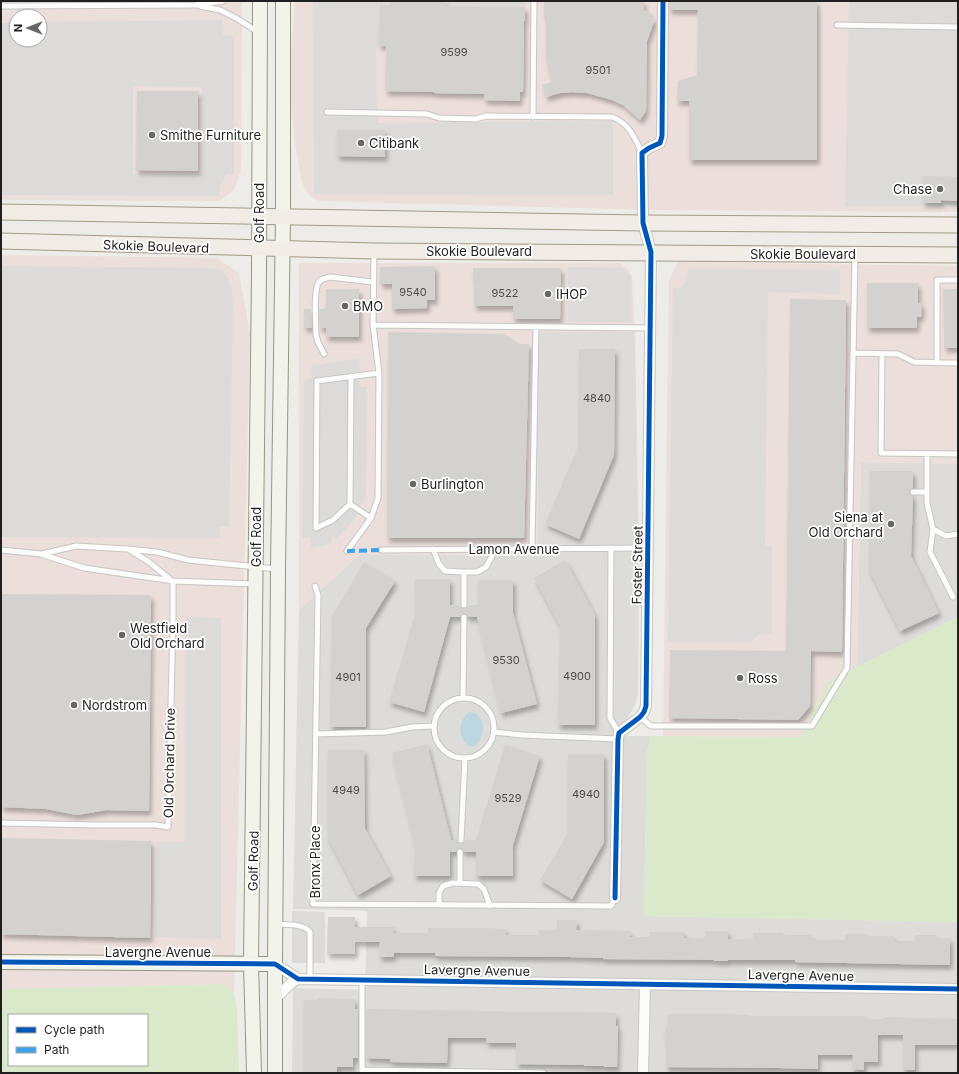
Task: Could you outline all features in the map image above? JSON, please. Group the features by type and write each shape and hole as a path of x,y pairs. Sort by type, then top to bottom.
{"main road":[{"name":"Golf Road","path":"254,1073 251,963 256,584 260,1"},
{"name":"Golf Road","path":"275,1073 278,569 283,216 283,1"},
{"path":"1,212 643,222 958,225"},
{"name":"Skokie Boulevard","path":"1,241 374,251 958,255"},
{"name":"Lavergne Avenue","path":"1,962 275,964"}],"street":[{"path":"642,153 660,143 662,136 663,1"},
{"name":"Foster Street","path":"640,717 646,706 651,252 643,222 642,153"},
{"path":"615,898 619,736 640,717"},
{"name":"Lavergne Avenue","path":"275,964 298,978 310,979 958,988"},
{"path":"275,999 298,978"},
{"path":"644,1073 645,984"}],"lane":[{"path":"195,5 223,1"},
{"path":"533,117 534,1"},
{"path":"1,6 148,3 195,5 220,10 260,33"},
{"path":"837,25 958,27"},
{"path":"326,112 427,114 439,118 476,119 486,116 612,117 620,120 632,132 642,153"},
{"path":"347,551 371,518 378,498 379,373 373,325 374,251"},
{"path":"640,717 651,726 812,726 847,668 855,254"},
{"path":"324,354 316,335 316,291 318,283 323,278 330,277 373,282"},
{"path":"937,363 937,280 958,280"},
{"path":"373,325 650,328"},
{"path":"532,549 536,327"},
{"path":"853,353 898,354 914,362 958,363"},
{"path":"882,354 881,453 958,454"},
{"path":"351,376 350,504 333,520 316,528 317,381 351,376 379,373"},
{"path":"927,454 927,503 933,529 930,552 953,596"},
{"path":"913,492 927,492"},
{"path":"350,504 371,518"},
{"path":"933,529 946,536 958,534"},
{"path":"41,554 76,546 127,549 157,552 188,560 278,569"},
{"path":"494,732 522,735 619,736 610,718 611,548"},
{"name":"Lamon Avenue","path":"381,550 648,548"},
{"path":"127,549 150,562 173,581"},
{"path":"433,549 439,564 445,571 477,572 486,567 496,549"},
{"path":"1,550 41,554 84,568 173,581 256,584"},
{"path":"464,572 464,604"},
{"name":"Old Orchard Drive","path":"1,823 95,825 156,824 168,827 173,581"},
{"name":"Bronx Place","path":"315,586 318,595 313,904 611,906 615,898"},
{"path":"463,697 464,618"},
{"path":"463,697 472,698 487,708 494,724 494,732 487,747 477,755 465,758 449,754 442,749 434,735 434,726 435,717 440,709 446,703 463,697"},
{"path":"316,734 386,732 412,727 434,726"},
{"path":"461,840 465,758"},
{"path":"460,852 460,883"},
{"path":"439,905 439,893 443,886 453,883 460,883 478,884 484,889 490,906"},
{"path":"276,924 302,926 310,932 310,979"},
{"path":"362,979 362,1072 543,1073"}],"shaded area":[{"path":"1,1 242,1 241,171 234,190 219,201 1,200"},
{"path":"295,1 958,1 958,212 652,210 319,201 309,195 302,183 295,143 290,97 291,54"},
{"path":"313,1 391,1 391,5 380,5 379,46 376,46 377,123 613,121 613,195 314,194"},
{"path":"445,1 526,1 525,7 445,6"},
{"path":"849,1 958,1 958,206 845,206"},
{"path":"223,20 223,35 234,36 234,174 226,174 220,186 220,196 1,195 1,23 8,23 8,48 48,48 48,22","holes":["133,86 202,87 202,174 133,174"]},
{"name":"Westfield Old Orchard","path":"1,255 217,258 239,273 250,334 234,994 225,984 1,989"},
{"path":"678,262 958,266 958,464 861,462 857,667 827,682 801,737 663,736 669,280"},
{"path":"299,263 620,263 627,268 632,276 635,332 536,332 538,556 360,554 299,610"},
{"path":"1,266 210,268 221,270 228,278 233,298 229,527 220,527 220,538 1,537"},
{"path":"568,267 623,268 631,277 631,322 568,322"},
{"path":"688,269 840,270 840,294 768,292 765,546 772,547 772,634 760,634 750,642 668,642 673,288 682,287 687,277"},
{"path":"536,332 635,332 639,562 638,692 636,703 627,720 626,736 651,736 647,752 644,916 958,922 958,1073 292,1073 293,988 365,990 367,911 293,909 299,610 360,554 538,556"},
{"path":"359,358 360,387 367,387 366,496 354,520 336,539 332,535 331,544 311,548 310,538 302,538 304,381 312,378 311,366"},
{"name":"Siena at Old Orchard","path":"861,462 958,464 958,617 857,667"},
{"path":"185,617 221,618 221,939 155,937 157,842 185,842"},
{"path":"292,911 325,912 325,963 292,963"}],"green space":[{"path":"958,617 958,922 644,916 647,752 651,736 801,737 827,682"},
{"path":"225,984 234,994 237,1011 239,1073 1,1073 1,989"}],"water":[{"path":"469,712 475,713 479,716 483,726 483,732 479,742 475,746 469,746 464,741 461,734 462,721"}],"building":[{"path":"391,1 445,1 444,6 525,7 523,92 520,92 520,101 484,100 484,94 385,91 386,46 379,46 380,5 391,5"},
{"path":"544,1 644,1 644,10 650,13 650,17 655,19 647,41 646,111 640,120 623,105 612,100 587,93 560,93 546,97 542,85 552,82 546,58 546,16 544,16"},
{"path":"669,1 817,1 817,160 689,160 689,101 677,101 678,81 697,75 698,10 669,10"},
{"path":"137,91 198,91 198,171 136,170"},
{"name":"Citibank","path":"337,130 385,130 385,157 337,156"},
{"name":"Chase","path":"923,176 958,177 958,201 941,200 941,203 923,203"},
{"path":"435,266 435,300 427,300 427,308 392,309 392,284 380,284 380,267"},
{"path":"473,268 561,268 560,319 513,319 513,306 474,306"},
{"path":"867,283 918,283 918,303 922,303 921,317 917,317 917,328 867,328"},
{"path":"326,289 359,289 359,337 326,337 326,328 320,328 319,309 326,309"},
{"path":"943,289 958,289 958,348 944,348"},
{"path":"790,299 846,300 842,652 811,651 810,706 798,720 669,718 670,650 786,651"},
{"path":"304,309 311,309 312,328 304,328"},
{"path":"388,332 504,334 519,344 529,344 524,538 387,538"},
{"path":"579,349 615,349 614,455 579,539 545,524 578,447"},
{"name":"Siena at Old Orchard","path":"870,471 913,471 913,488 909,492 913,496 911,556 939,613 900,631 869,570"},
{"path":"565,560 595,615 595,725 558,725 560,626 534,578"},
{"path":"364,562 395,581 366,628 366,727 330,727 332,616"},
{"path":"415,579 450,579 450,605 460,605 464,609 468,605 478,605 478,580 513,580 513,613 537,704 501,713 477,617 468,617 464,613 460,617 450,617 424,712 389,702 415,614"},
{"path":"1,594 151,595 149,811 107,810 77,815 46,809 1,807"},
{"path":"427,744 451,840 457,840 460,844 465,840 476,840 505,745 540,756 513,845 513,876 476,876 476,852 464,852 460,848 456,852 450,852 450,876 414,876 415,844 392,753"},
{"path":"328,750 364,750 365,829 391,876 358,895 328,838"},
{"path":"568,754 604,754 604,842 572,899 540,880 568,833"},
{"path":"1,838 151,841 150,938 1,934"},
{"path":"328,917 355,917 355,927 394,927 394,933 428,933 428,928 479,928 506,929 506,935 539,935 539,930 557,930 557,920 577,920 576,930 630,931 630,937 650,937 650,932 684,932 684,938 705,938 705,931 728,931 728,939 753,939 753,933 783,933 783,935 810,935 810,939 845,940 845,934 867,934 867,936 894,936 894,941 915,941 915,935 936,935 936,938 950,938 950,965 795,962 795,960 714,961 569,957 435,956 435,953 394,953 394,957 379,957 380,942 355,942 355,954 327,954"},
{"path":"317,998 355,999 355,1009 358,1009 358,1058 353,1058 353,1067 337,1067 337,1073 304,1073 304,1000 317,1000"},
{"path":"366,1009 616,1013 616,1026 618,1026 617,1067 516,1064 516,1043 486,1043 486,1038 448,1038 447,1063 390,1062 390,1059 366,1058"},
{"path":"668,1014 865,1016 865,1019 884,1019 884,1017 958,1019 958,1045 915,1045 915,1070 903,1070 903,1035 878,1035 878,1062 864,1062 864,1070 852,1069 853,1055 818,1055 818,1069 666,1067 665,1027 668,1027"}],"marked path":[{"path":"347,551 381,550"}],"cycle path":[{"path":"615,898 618,739 619,733 640,717 646,706 651,252 643,223 642,153 660,143 662,136 663,1"},
{"path":"1,962 275,964 298,979 958,989"}],"place":[{"name":"Smithe Furniture","path":"152,135"},
{"name":"Citibank","path":"361,143"},
{"name":"Chase","path":"940,189"},
{"name":"IHOP","path":"548,294"},
{"name":"BMO","path":"345,306"},
{"name":"Burlington","path":"413,484"},
{"name":"Siena at Old Orchard","path":"891,524"},
{"name":"Westfield Old Orchard","path":"122,635"},
{"name":"Ross","path":"740,678"},
{"name":"Nordstrom","path":"74,705"}]}
